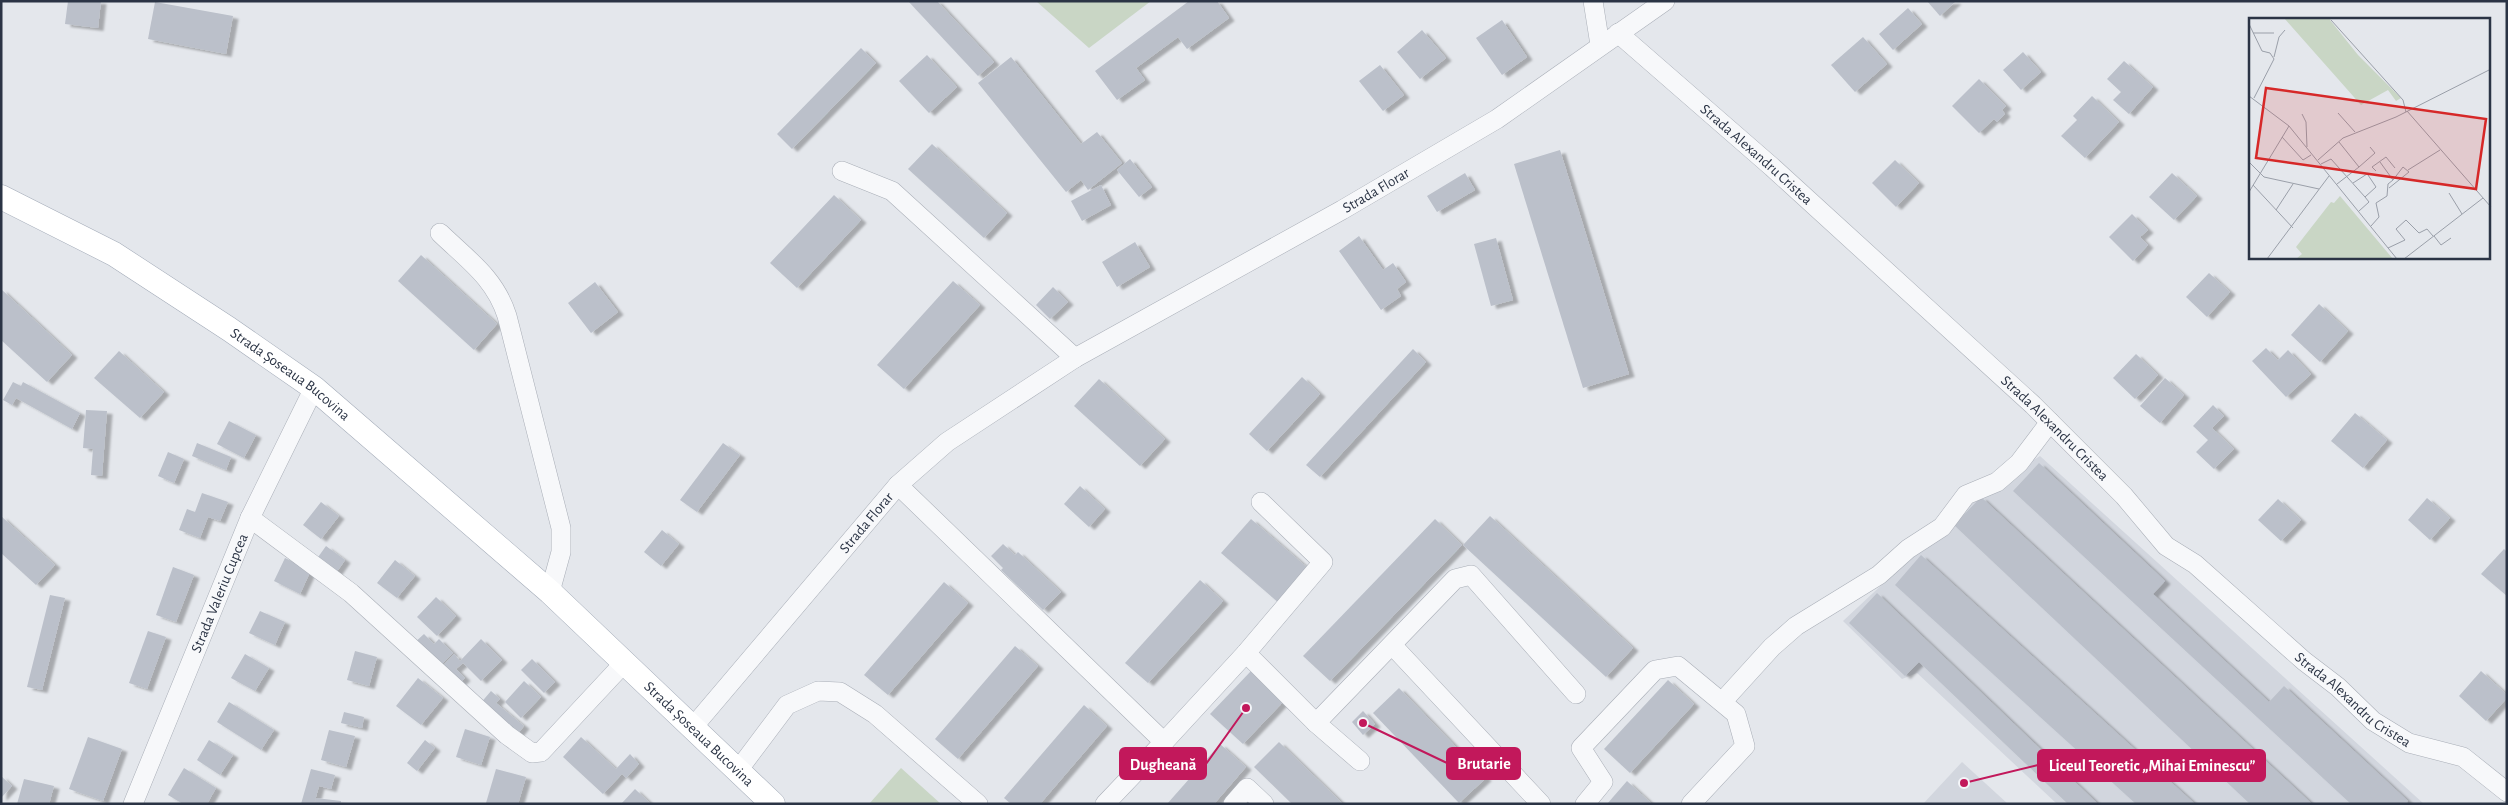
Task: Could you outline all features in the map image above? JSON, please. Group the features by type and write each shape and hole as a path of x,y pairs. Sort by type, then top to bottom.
{"main road":[{"name":"Strada Șoseaua Bucovina","path":"1,196 114,254 229,329 314,388 550,592 739,769 773,804"}],"street":[{"path":"1593,1 1600,45"},
{"name":"Strada Florar","path":"693,727 898,484 947,442 1075,358 1342,210 1497,119 1665,1"},
{"name":"Strada Alexandru Cristea","path":"1618,33 1772,167 2050,422 2124,496 2166,546 2195,564 2304,661 2338,687 2373,721 2409,742 2464,757 2507,792"},
{"path":"842,171 892,191 1075,358"},
{"path":"440,233 491,282 501,297 507,316 561,528 561,552 550,592"},
{"name":"Strada Valeriu Cupcea","path":"133,804 250,518 314,388"},
{"path":"1722,702 1772,648 1796,626 1879,575 1908,549 1942,527 1966,495 1997,482 2019,463 2050,422"},
{"path":"898,484 1164,742"},
{"path":"1105,804 1246,653 1323,562 1260,502"},
{"path":"250,518 351,594 507,735 532,753 541,752 624,663"},
{"path":"1316,723 1455,579 1470,575 1576,694"},
{"path":"1392,646 1541,804"},
{"path":"1246,653 1316,723 1360,761"},
{"path":"1585,804 1603,782 1581,748 1655,670 1678,666 1736,714 1745,746 1691,804"},
{"path":"739,769 787,705 818,691 840,692 875,714 978,804"},
{"path":"1233,804 1247,788 1264,804"}],"shaded area":[{"path":"2040,456 2424,804 2057,804 1917,673 1902,679 1843,621 1977,496"},
{"path":"1962,762 2008,804 1923,804"}],"green space":[{"path":"1036,1 1151,1 1089,48"},
{"path":"901,768 941,804 869,804"}],"building":[{"path":"68,1 101,1 98,28 65,24"},
{"path":"908,1 937,1 994,62 978,76"},
{"path":"1189,1 1217,1 1229,18 1187,49 1178,37 1136,68 1145,80 1117,100 1095,71"},
{"path":"1927,1 1956,1 1940,16"},
{"path":"155,2 233,16 226,54 148,39"},
{"path":"1908,8 1922,24 1893,50 1879,34"},
{"path":"1502,20 1527,57 1502,75 1476,38"},
{"path":"1422,30 1446,58 1420,79 1397,52"},
{"path":"1863,37 1887,64 1855,92 1831,65"},
{"path":"861,48 876,63 792,149 777,134"},
{"path":"2023,52 2041,72 2021,90 2003,70"},
{"path":"927,55 957,87 929,113 899,81"},
{"path":"1011,57 1081,144 1097,132 1122,163 1088,190 1081,180 1066,192 978,83"},
{"path":"2124,61 2153,87 2129,114 2113,100 2121,92 2107,79"},
{"path":"1380,65 1404,95 1383,111 1359,81"},
{"path":"1979,79 2006,106 2002,110 2005,114 1997,122 1994,119 1979,133 1952,106"},
{"path":"2092,96 2119,122 2085,158 2061,136 2077,120 2073,116"},
{"path":"932,144 1007,213 984,238 908,169"},
{"path":"1560,150 1629,374 1583,388 1514,164"},
{"path":"1130,159 1152,187 1139,197 1117,170"},
{"path":"1895,160 1919,183 1896,207 1872,183"},
{"path":"1465,173 1475,190 1437,212 1427,196"},
{"path":"2172,173 2197,196 2174,220 2149,197"},
{"path":"1101,185 1111,205 1082,221 1071,201"},
{"path":"834,195 861,220 797,288 770,263"},
{"path":"2132,214 2148,230 2140,237 2148,245 2133,261 2109,237"},
{"path":"1359,236 1383,270 1393,263 1406,282 1397,289 1401,296 1381,310 1339,251"},
{"path":"1496,238 1513,300 1491,306 1474,244"},
{"path":"1135,242 1150,267 1117,287 1102,262"},
{"path":"421,255 497,324 474,350 398,281"},
{"path":"2209,273 2230,292 2207,317 2186,297"},
{"path":"953,281 980,305 904,389 877,365"},
{"path":"595,282 618,312 591,333 568,303"},
{"path":"1053,287 1068,302 1050,319 1036,305"},
{"path":"1,289 72,355 47,382 1,340"},
{"path":"2319,304 2348,331 2320,362 2291,335"},
{"path":"2266,348 2278,360 2288,350 2311,374 2286,397 2252,361"},
{"path":"1413,349 1426,362 1320,477 1306,465"},
{"path":"119,351 164,392 140,418 94,378"},
{"path":"2136,354 2158,375 2135,399 2113,378"},
{"path":"1302,377 1320,394 1267,451 1249,434"},
{"path":"2165,378 2184,395 2160,423 2140,406"},
{"path":"1099,379 1165,439 1140,466 1074,406"},
{"path":"13,382 21,386 23,382 80,413 72,429 16,398 12,405 3,400"},
{"path":"2213,405 2224,416 2212,428 2234,449 2214,469 2196,452 2208,440 2193,426"},
{"path":"86,410 107,411 102,476 91,475 93,449 83,448"},
{"path":"2355,413 2387,440 2363,468 2331,441"},
{"path":"229,421 256,435 244,458 217,444"},
{"path":"197,443 231,457 226,470 192,456"},
{"path":"723,443 740,455 697,512 680,500"},
{"path":"168,452 184,459 174,483 158,476"},
{"path":"2039,463 2165,581 2153,594 2269,702 2284,686 2408,801 2406,804 2351,804 2013,491"},
{"path":"1080,486 1105,509 1089,527 1064,504"},
{"path":"202,493 228,502 220,521 208,517 200,538 179,530 187,509 195,512"},
{"path":"1981,497 2312,804 2250,804 1954,525"},
{"path":"2427,498 2450,518 2430,540 2408,520"},
{"path":"2278,499 2301,520 2281,541 2258,520"},
{"path":"321,502 339,516 321,539 303,525"},
{"path":"1,516 55,565 36,585 1,553"},
{"path":"1490,516 1633,648 1606,677 1463,545"},
{"path":"1251,519 1310,570 1280,604 1221,553"},
{"path":"1435,519 1462,545 1330,681 1303,656"},
{"path":"662,530 679,544 661,566 644,552"},
{"path":"1003,544 1015,555 1018,552 1061,592 1043,610 1001,570 1003,568 991,556"},
{"path":"326,546 345,560 336,573 316,560"},
{"path":"2504,549 2507,552 2507,596 2481,574"},
{"path":"1921,555 2195,804 2136,804 1895,585"},
{"path":"285,558 311,570 300,594 274,581"},
{"path":"395,560 415,576 397,598 377,583"},
{"path":"173,567 194,575 176,622 156,615"},
{"path":"1200,580 1223,601 1148,683 1125,663"},
{"path":"944,582 968,603 888,695 864,675"},
{"path":"1877,593 2098,804 2068,804 1919,662 1905,676 1849,623"},
{"path":"50,595 65,598 42,690 27,687"},
{"path":"436,597 456,616 437,636 417,617"},
{"path":"260,611 285,622 275,645 249,633"},
{"path":"148,631 166,637 147,689 129,683"},
{"path":"424,634 434,644 439,639 453,653 437,669 413,644"},
{"path":"481,639 502,660 481,681 463,663 456,669 465,678 456,686 439,670 454,654 460,661"},
{"path":"1015,646 1038,666 958,759 935,739"},
{"path":"355,651 377,657 369,686 347,680"},
{"path":"245,654 269,668 255,691 231,678"},
{"path":"532,659 555,682 544,693 521,670"},
{"path":"1251,671 1282,703 1243,744 1210,714"},
{"path":"2481,671 2507,695 2507,698 2486,721 2459,696"},
{"path":"418,678 443,698 421,725 396,706"},
{"path":"1668,680 1694,704 1630,773 1604,749"},
{"path":"524,681 541,697 521,718 505,702"},
{"path":"1399,688 1486,778 1459,803 1373,713"},
{"path":"491,691 500,699 496,703 524,726 516,736 479,705"},
{"path":"229,702 274,730 261,750 217,722"},
{"path":"1084,705 1107,726 1040,804 1011,804 1004,798"},
{"path":"1363,711 1375,724 1363,735 1352,722"},
{"path":"344,712 364,717 362,728 341,723"},
{"path":"465,729 490,737 481,765 456,757"},
{"path":"329,730 355,736 346,767 321,760"},
{"path":"88,737 122,749 103,801 69,789"},
{"path":"581,737 616,769 630,754 639,764 626,778 622,774 603,794 563,757"},
{"path":"209,740 233,755 220,775 197,760"},
{"path":"425,740 435,748 417,771 407,763"},
{"path":"1279,742 1343,804 1292,804 1254,767"},
{"path":"1220,744 1246,767 1214,804 1167,804"},
{"path":"184,768 216,788 207,804 183,804 168,795"},
{"path":"311,769 335,775 331,789 319,786 314,804 301,804"},
{"path":"496,769 526,777 518,804 486,803"},
{"path":"1,776 12,786 1,798"},
{"path":"24,779 54,786 49,804 17,804"},
{"path":"1627,781 1652,804 1607,804"},
{"path":"635,789 651,804 621,804"},
{"path":"316,798 341,801 341,804 315,804"}],"place":[{"name":"Dugheană","path":"1246,708"},
{"name":"Brutarie","path":"1363,723"},
{"name":"Liceul Teoretic „Mihai Eminescu”","path":"1964,783"}]}
